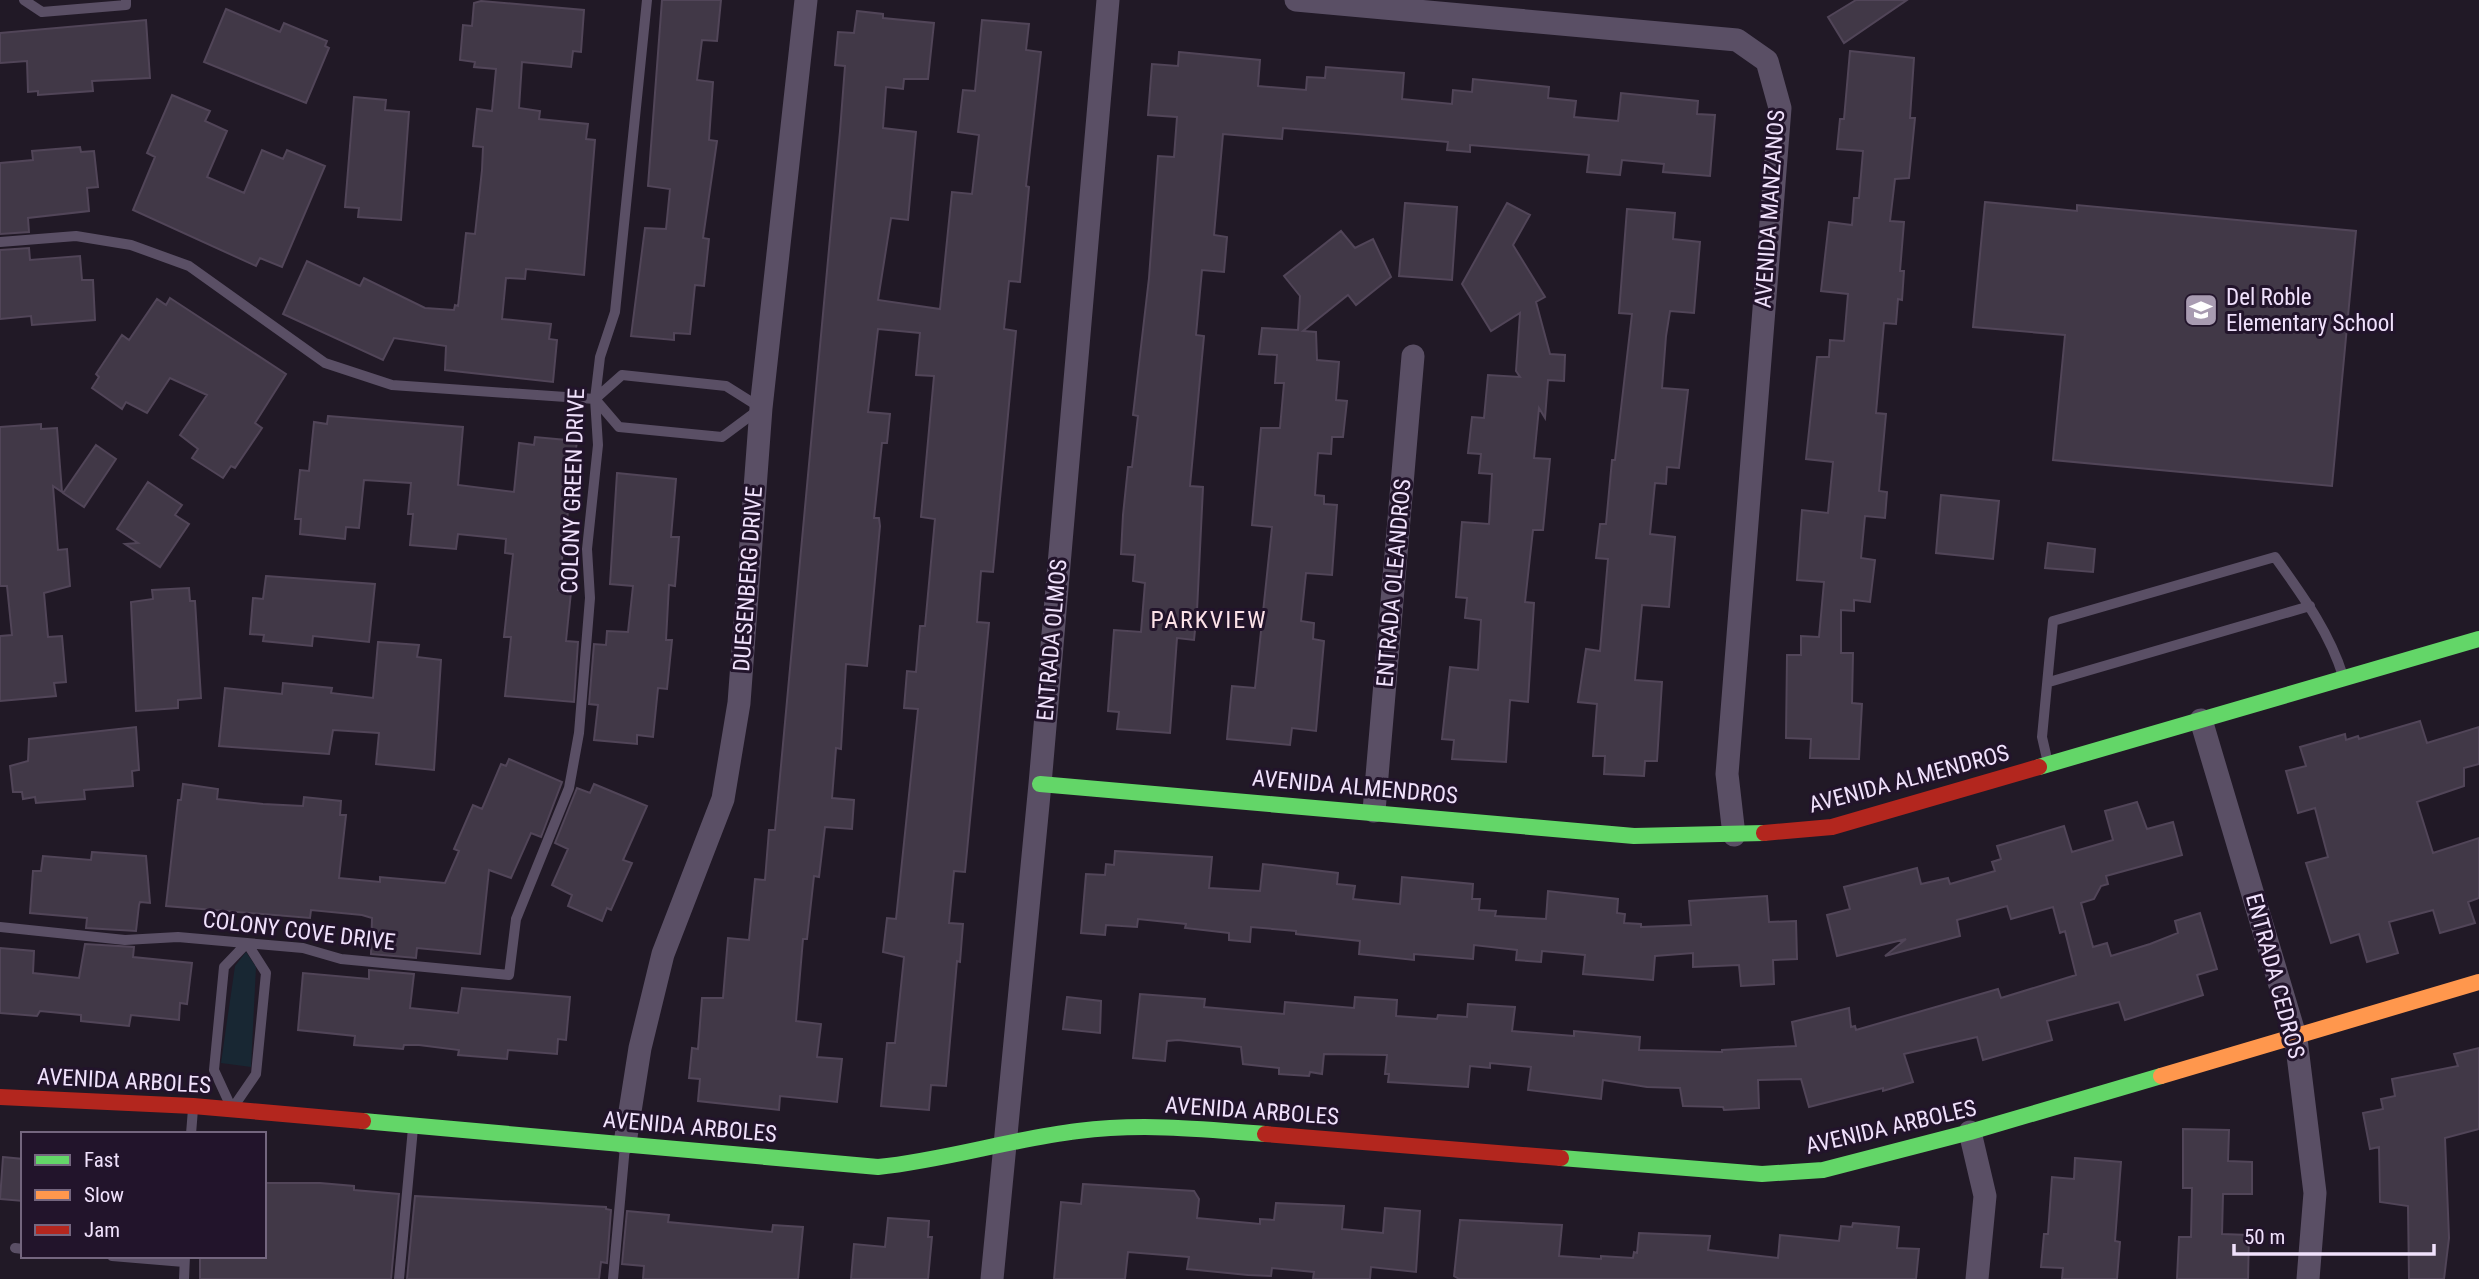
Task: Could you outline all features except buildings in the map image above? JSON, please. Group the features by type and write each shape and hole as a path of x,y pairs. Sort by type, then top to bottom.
{"street":[{"name":"DUESENBERG DRIVE","path":"625,1143 640,1048 663,954 723,799 739,703 761,408 806,0"},
{"name":"ENTRADA OLMOS","path":"992,1279 1040,784 1108,0"},
{"name":"AVENIDA MANZANOS","path":"1296,0 1737,40 1767,61 1780,108 1727,774 1734,835"},
{"name":"ENTRADA OLEANDROS","path":"1374,811 1413,356"},
{"name":"AVENIDA ALMENDROS","path":"1040,784 1374,811 1634,836 1734,835 1832,827 2479,639"},
{"name":"ENTRADA CEDROS","path":"2201,720 2296,1039 2315,1193 2308,1279"},
{"name":"AVENIDA ARBOLES","path":"0,1097 232,1109 878,1167 925,1162 1078,1131 1166,1126 1762,1174 1823,1170 1970,1132 2296,1039 2479,982"},
{"path":"1970,1132 1985,1196 1977,1279"}],"lane":[{"path":"24,0 42,12 127,5 126,0"},
{"name":"COLONY GREEN DRIVE","path":"509,975 516,919 569,788 579,733 590,598 587,549 598,445 595,399 600,357 615,312 646,0"},
{"path":"0,242 76,236 131,245 189,266 325,362 392,385 595,399 620,427 722,437 761,408 726,386 622,375 595,399"},
{"path":"2049,765 2042,737 2053,621 2275,557 2310,606 2335,651 2344,678"},
{"path":"2049,682 2310,606"},
{"name":"COLONY COVE DRIVE","path":"0,928 125,940 178,937 303,948 341,959 509,975"},
{"path":"247,943 266,973 256,1074 232,1109 214,1070 224,967 247,943"},
{"path":"191,1132 193,1106"},
{"path":"399,1279 413,1126"},
{"path":"613,1279 625,1143"},
{"path":"160,1258 184,1259 184,1279"}],"shaded area":[{"path":"246,952 256,967 251,1067 221,1063 235,966"}],"traffic: fast":[{"path":"2039,767 2479,639"},
{"path":"1040,784 1634,836 1764,833"},
{"path":"1561,1158 1762,1174 1823,1170 1970,1132 2161,1076"},
{"path":"363,1121 878,1167 929,1160 1028,1139 1125,1127 1265,1134"}],"traffic: slow":[{"path":"2161,1076 2479,982"}],"traffic: jam":[{"path":"1764,833 1832,827 2039,767"},
{"path":"0,1097 193,1106 363,1121"},
{"path":"1265,1134 1561,1158"}],"place":[{"name":"Del Roble Elementary School","path":"2201,310"}],"district":[{"name":"PARKVIEW","path":"1209,620"}]}
